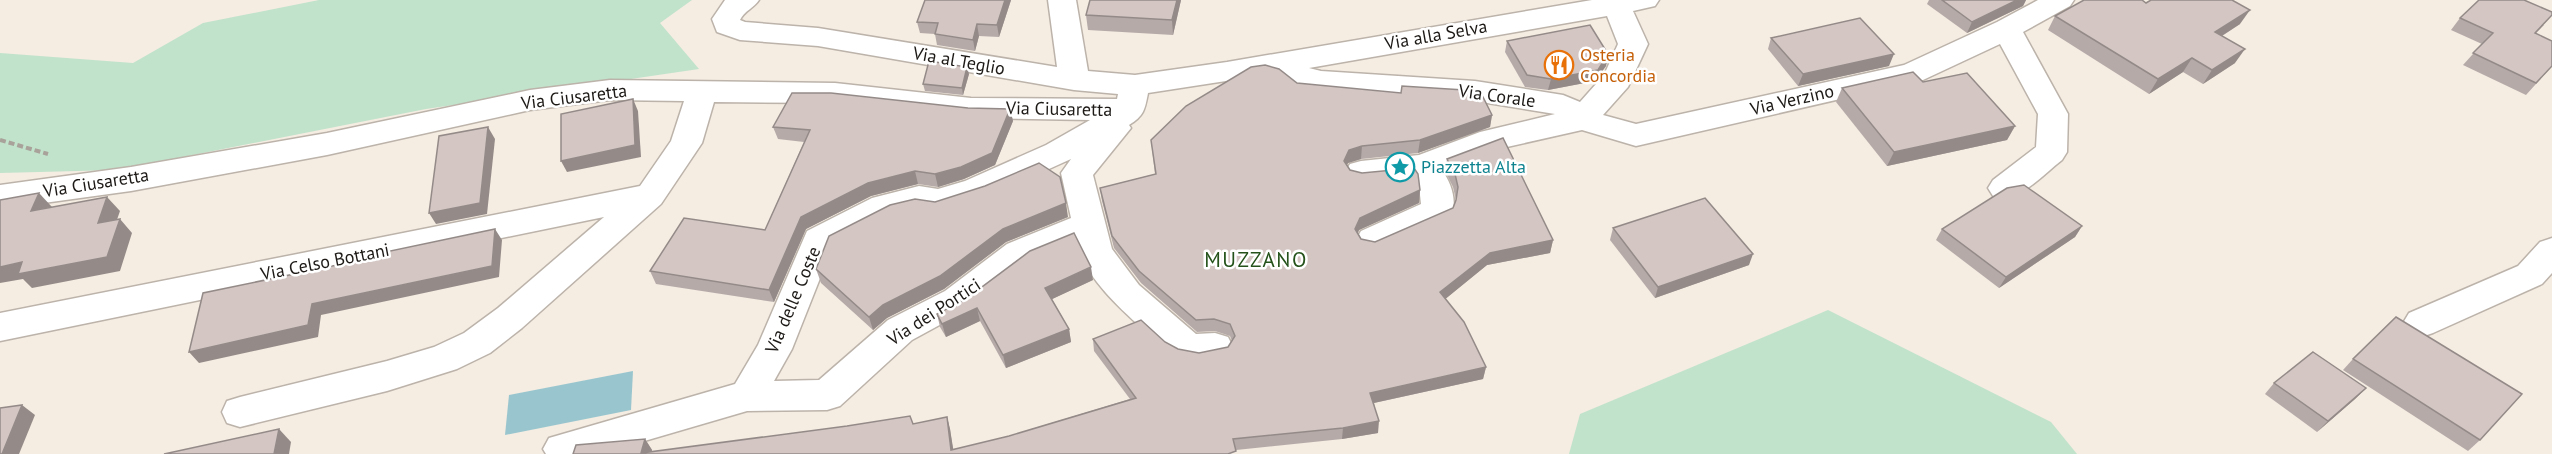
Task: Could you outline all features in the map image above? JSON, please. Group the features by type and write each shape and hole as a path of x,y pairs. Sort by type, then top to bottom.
{"street":[{"name":"Via al Teglio","path":"745,0 737,3 728,13 727,25 732,29 754,33 818,37 1074,80 1133,98 1227,72"},
{"path":"1062,0 1074,80"},
{"name":"Via alla Selva","path":"1227,72 1645,0"},
{"name":"Via Verzino","path":"1582,119 1636,135 1912,73 2060,0"},
{"path":"1361,172 1422,166 1491,140 1582,119 1617,80 1633,44 1626,24 1615,5"},
{"path":"2004,188 2051,152 2054,114 2007,28"},
{"name":"Via Corale","path":"1264,66 1321,81 1475,91 1563,105 1582,119"},
{"name":"Via Ciusaretta","path":"0,197 131,178 327,144 530,100 610,90 835,93 971,108 1133,98"},
{"path":"240,412 387,376 444,359 477,344 650,196 686,143 702,90"},
{"path":"1133,98 1077,173 1096,253 1127,294 1186,346 1215,347"},
{"name":"Via delle Coste","path":"747,396 774,349 819,240 884,206 919,198 938,201 976,189 1057,153 1133,98"},
{"path":"1373,240 1438,210 1434,184 1422,166"},
{"name":"Via Celso Bottani","path":"0,327 650,196"},
{"name":"Via dei Portici","path":"747,396 827,395 900,330 957,300 1019,253 1089,224"},
{"path":"2421,323 2529,275 2552,251"},
{"path":"562,449 747,396"}],"green space":[{"path":"319,0 692,0 660,23 699,69 426,109 117,170 0,173 0,53 133,63 203,23"},
{"path":"1828,310 2051,422 2077,454 1569,454 1580,414"}],"water":[{"path":"633,371 631,410 505,435 509,395"}],"building":[{"path":"925,0 1005,0 997,25 977,24 973,40 935,34 938,23 917,22"},
{"path":"1090,0 1177,0 1172,20 1086,15"},
{"path":"1942,0 2017,0 1972,22"},
{"path":"2084,0 2142,0 2146,3 2151,0 2232,0 2250,10 2215,32 2245,49 2212,70 2192,58 2158,79 2055,16"},
{"path":"2479,0 2524,0 2552,12 2552,15 2535,33 2552,41 2552,66 2536,83 2473,53 2493,33 2460,18"},
{"path":"1860,18 1894,54 1803,74 1771,38"},
{"name":"Osteria Concordia","path":"1590,25 1608,54 1598,70 1551,79 1527,75 1507,41"},
{"path":"929,61 967,67 962,88 923,84"},
{"path":"1265,65 1279,69 1297,83 1401,93 1402,86 1480,91 1492,115 1420,140 1362,146 1349,150 1344,161 1350,170 1362,173 1414,168 1418,174 1420,190 1360,218 1355,229 1361,239 1375,242 1453,208 1458,187 1455,174 1447,159 1503,138 1553,240 1490,253 1440,292 1464,322 1486,367 1370,393 1379,421 1343,428 1233,439 1236,451 1228,454 573,454 576,445 645,439 641,453 910,416 913,424 947,417 951,450 1009,436 1136,398 1093,339 1141,320 1165,342 1178,349 1199,353 1228,347 1235,336 1230,324 1214,319 1196,320 1139,271 1112,236 1100,188 1156,174 1151,140 1186,106 1251,67"},
{"path":"1913,72 1923,82 1967,73 2015,126 1894,152 1842,88"},
{"path":"792,93 831,93 968,108 1010,109 992,153 961,167 935,174 915,171 868,183 801,217 769,290 650,271 684,218 765,230 810,130 773,127"},
{"path":"633,99 635,145 561,161 561,114"},
{"path":"488,127 480,203 429,213 439,136"},
{"path":"1039,163 1060,177 1066,203 1003,229 940,276 883,305 869,317 816,269 829,236 890,205 915,199 935,202 985,186"},
{"path":"2024,185 2082,226 2006,277 1942,229 2007,188"},
{"path":"39,193 31,211 107,197 98,223 120,219 107,257 18,274 22,262 0,267 0,200"},
{"path":"1705,198 1753,254 1658,287 1613,228"},
{"path":"495,229 492,266 312,304 308,325 189,352 203,293"},
{"path":"1074,233 1091,267 1045,288 1069,329 1003,355 977,308 942,324 937,314 967,298 1030,251"},
{"path":"2396,317 2522,394 2480,440 2353,359"},
{"path":"2313,352 2366,388 2328,421 2274,383"},
{"path":"22,405 2,454 0,454 0,408"},
{"path":"279,429 274,454 164,454"}],"place":[{"name":"Osteria Concordia","path":"1559,65"},
{"name":"Piazzetta Alta","path":"1400,167"}],"district":[{"name":"MUZZANO","path":"1256,260"}]}
